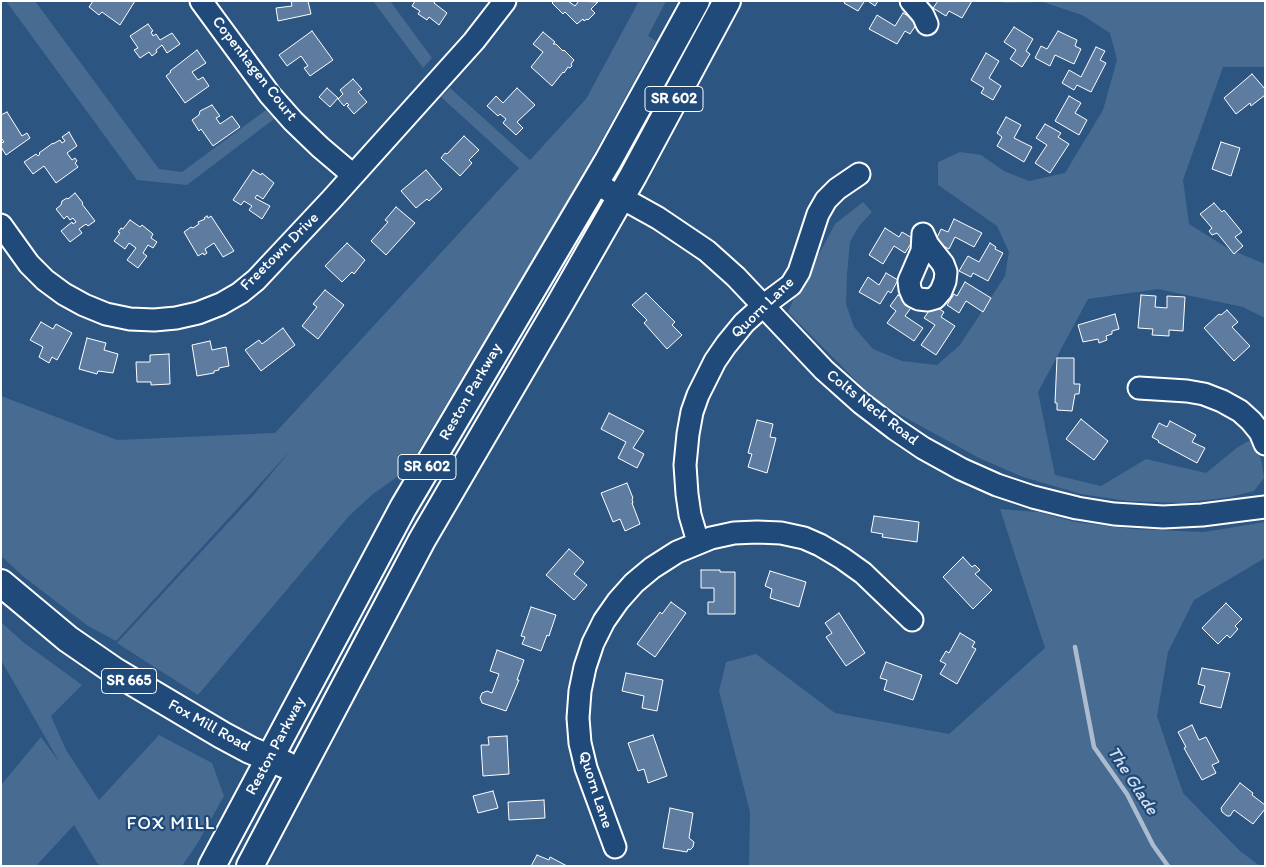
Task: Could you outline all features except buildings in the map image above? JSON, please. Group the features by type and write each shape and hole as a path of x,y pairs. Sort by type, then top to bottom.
{"main road":[{"name":"Reston Parkway","path":"212,866 403,508 595,183 696,1"},
{"name":"Reston Parkway","path":"250,866 422,540 621,197 727,1"},
{"name":"Fox Mill Road","path":"1,583 68,638 116,672 222,735 300,771"}],"street":[{"name":"Copenhagen Court","path":"201,1 281,108 320,147 353,175"},
{"name":"Freetown Drive","path":"1,225 30,264 45,280 64,294 106,314 130,319 154,320 198,313 221,304 240,293 256,280 474,41 504,1"},
{"path":"911,1 923,15 927,24 929,1"},
{"name":"Quorn Lane","path":"698,542 690,515 685,465 692,412 698,395 726,344 744,323 791,285 800,272 818,214 826,200 837,189 859,174"},
{"name":"Colts Neck Road","path":"595,183 658,218 707,251 764,305 796,342 824,370 868,409 895,430 961,469 997,485 1077,508 1114,514 1163,517 1202,515 1265,507"},
{"path":"1139,388 1187,391 1204,394 1222,401 1240,411 1252,421 1260,432 1265,444"},
{"name":"Quorn Lane","path":"614,847 586,768 580,743 578,718 580,691 593,643 604,621 618,600 652,568 677,552 698,542 734,533 781,533 804,538 842,558 863,573 912,620"}],"shaded area":[{"path":"6,1 35,1 159,169 182,172 266,110 274,119 187,185 137,180"},
{"path":"373,1 390,1 432,58 423,68"},
{"path":"639,1 666,1 648,36 656,41 578,183 407,470 373,494 349,516 198,695 117,643 251,498 291,450 116,641 88,626 24,577 1,556 1,396 117,440 275,433 519,168 441,97 450,88 530,160 586,99"},
{"path":"998,1 1265,1 1265,67 1223,67 1183,180 1189,224 1229,249 1265,264 1265,318 1243,307 1158,289 1088,299 1038,392 1055,475 1101,486 1146,459 1206,473 1238,447 1252,439 1261,459 1264,478 1254,491 1230,497 1183,503 1127,501 1081,494 1023,477 979,458 877,402 788,312 799,287 835,224 863,202 872,212 859,226 850,242 847,274 846,304 854,327 873,349 902,361 937,365 960,345 1005,276 1009,252 997,226 938,185 938,162 960,152 981,155 1004,171 1029,181 1065,173 1103,110 1117,60 1110,33 1082,15 1043,2 1006,3"},
{"path":"1000,509 1038,512 1075,522 1133,529 1204,532 1265,522 1265,558 1194,600 1168,652 1157,716 1183,793 1240,851 1260,866 749,866 750,812 719,691 726,662 756,654 835,713 949,734 1045,648"},
{"path":"1,622 23,642 82,685 51,716 66,750 99,800 159,735 212,763 224,796 197,844 182,866 101,866 97,863 74,825 36,866 1,866 1,785 41,737 60,763 1,660"}],"waterway":[{"name":"The Glade","path":"1075,647 1094,747 1127,794 1153,845 1168,866"}],"district":[{"name":"FOX MILL","path":"171,824"}]}
